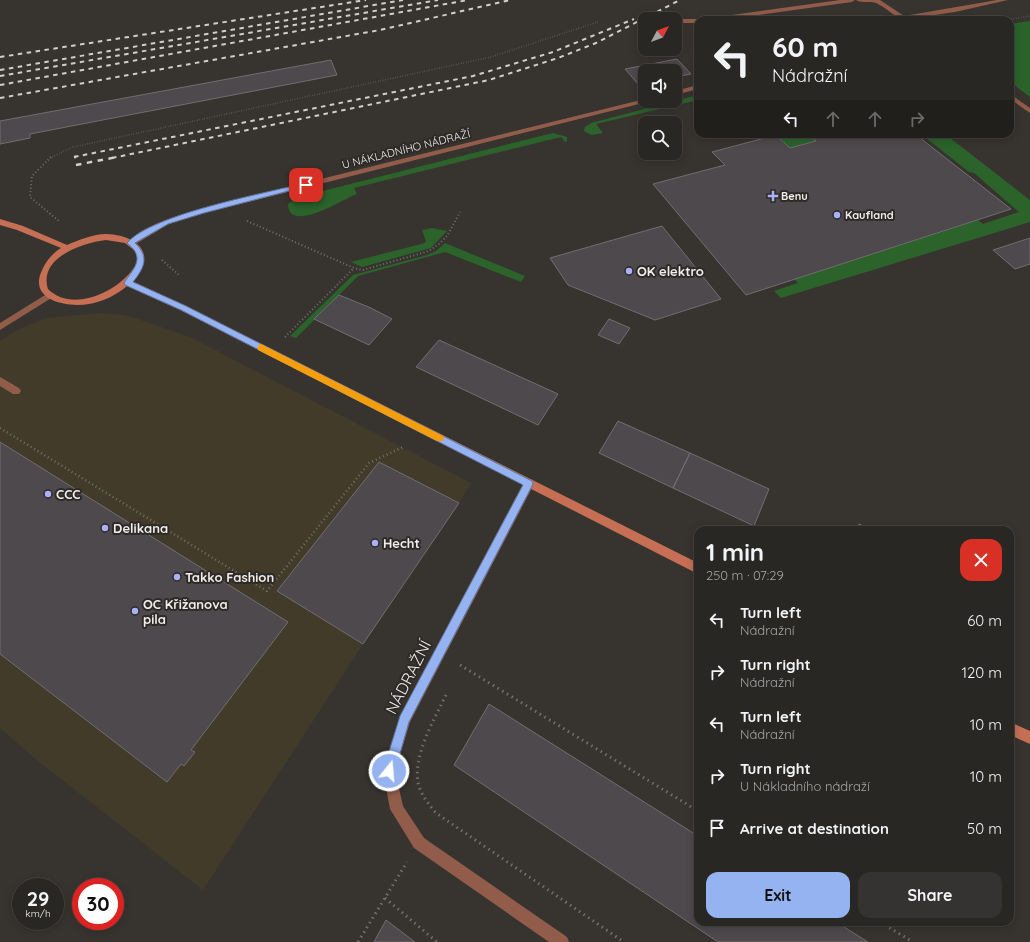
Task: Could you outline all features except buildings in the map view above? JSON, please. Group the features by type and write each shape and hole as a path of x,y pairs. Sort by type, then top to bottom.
{"main road":[{"path":"0,222 20,228 68,248"},
{"path":"106,237 124,240 131,243 139,250 141,260 137,272 128,283 112,294 82,302 63,301 50,295 43,287 44,272 55,257 68,248 86,240 106,237"},
{"path":"128,283 183,308 694,567"},
{"path":"1014,730 1030,738"}],"street":[{"path":"738,16 852,0"},
{"path":"859,0 877,1 900,16"},
{"path":"921,16 1005,0"},
{"path":"682,21 694,21"},
{"path":"682,91 694,88"},
{"path":"1014,99 1030,111"},
{"name":"U NÁKLADNÍHO NÁDRAŽÍ","path":"131,243 149,230 166,222 202,211 638,102"},
{"path":"0,327 50,295"},
{"path":"0,381 16,391"},
{"name":"NÁDRAŽNÍ","path":"529,483 404,720 389,771 397,809 419,843 562,942"}],"path":[{"path":"1014,19 1030,16"},
{"path":"30,197 32,176 52,156 73,146 491,57 598,22"},
{"path":"242,219 354,268 363,270 424,253 435,248 450,232 460,212"},
{"path":"162,256 162,260 180,276"},
{"path":"285,338 354,268"},
{"path":"0,428 267,590 369,463 403,447"},
{"path":"456,671 462,657"},
{"path":"459,664 694,809"},
{"path":"446,693 421,749 418,767 418,782 424,798 436,813 624,942"},
{"path":"358,942 436,813"},
{"path":"384,898 437,942"},
{"path":"887,926 913,942"}],"shaded area":[{"path":"100,313 123,315 135,318 192,338 471,483 363,644 203,890 38,761 0,728 0,341 19,329 47,318"}],"green space":[{"path":"1030,21 1030,97 1014,85 1014,23"},
{"path":"694,96 694,101 682,104 682,99"},
{"path":"648,108 664,108 596,124 603,133 591,135 584,131 585,127 591,123"},
{"path":"553,133 567,137 567,141 565,142 561,137 354,188 357,194 307,216 297,216 291,213 288,204 295,198"},
{"path":"779,138 813,138 816,141 790,148"},
{"path":"926,138 950,138 1030,200 1030,222 781,298 774,291 798,283 794,279 978,220 983,224 1019,212 974,173 969,172"},
{"path":"432,228 447,231 431,248 362,267 351,262 425,243 426,241 422,230"},
{"path":"445,243 525,276 521,282 445,252 358,276 296,338 290,336 353,275 427,255 436,251"}],"railway":[{"path":"0,57 366,0"},
{"path":"0,70 403,0"},
{"path":"0,76 438,0"},
{"path":"0,85 468,0"},
{"path":"0,98 380,30 510,0"},
{"path":"114,158 489,80 558,58 596,43 680,0"},
{"path":"76,157 74,157 473,76 553,52 634,19"},
{"path":"76,165 114,158"}],"slow traffic":[{"path":"261,348 440,438"}],"place":[{"name":"Benu","path":"773,196"},
{"name":"Kaufland","path":"837,215"},
{"name":"OK elektro","path":"629,271"},
{"name":"CCC","path":"48,494"},
{"name":"Delikana","path":"105,528"},
{"name":"Hecht","path":"375,543"},
{"name":"Takko Fashion","path":"177,577"},
{"name":"OC Křižanova pila","path":"135,611"}],"route":[{"path":"306,185 202,211 166,222 149,230 131,243 139,250 141,260 137,272 128,283 183,308 529,483 404,720 389,771"}]}
